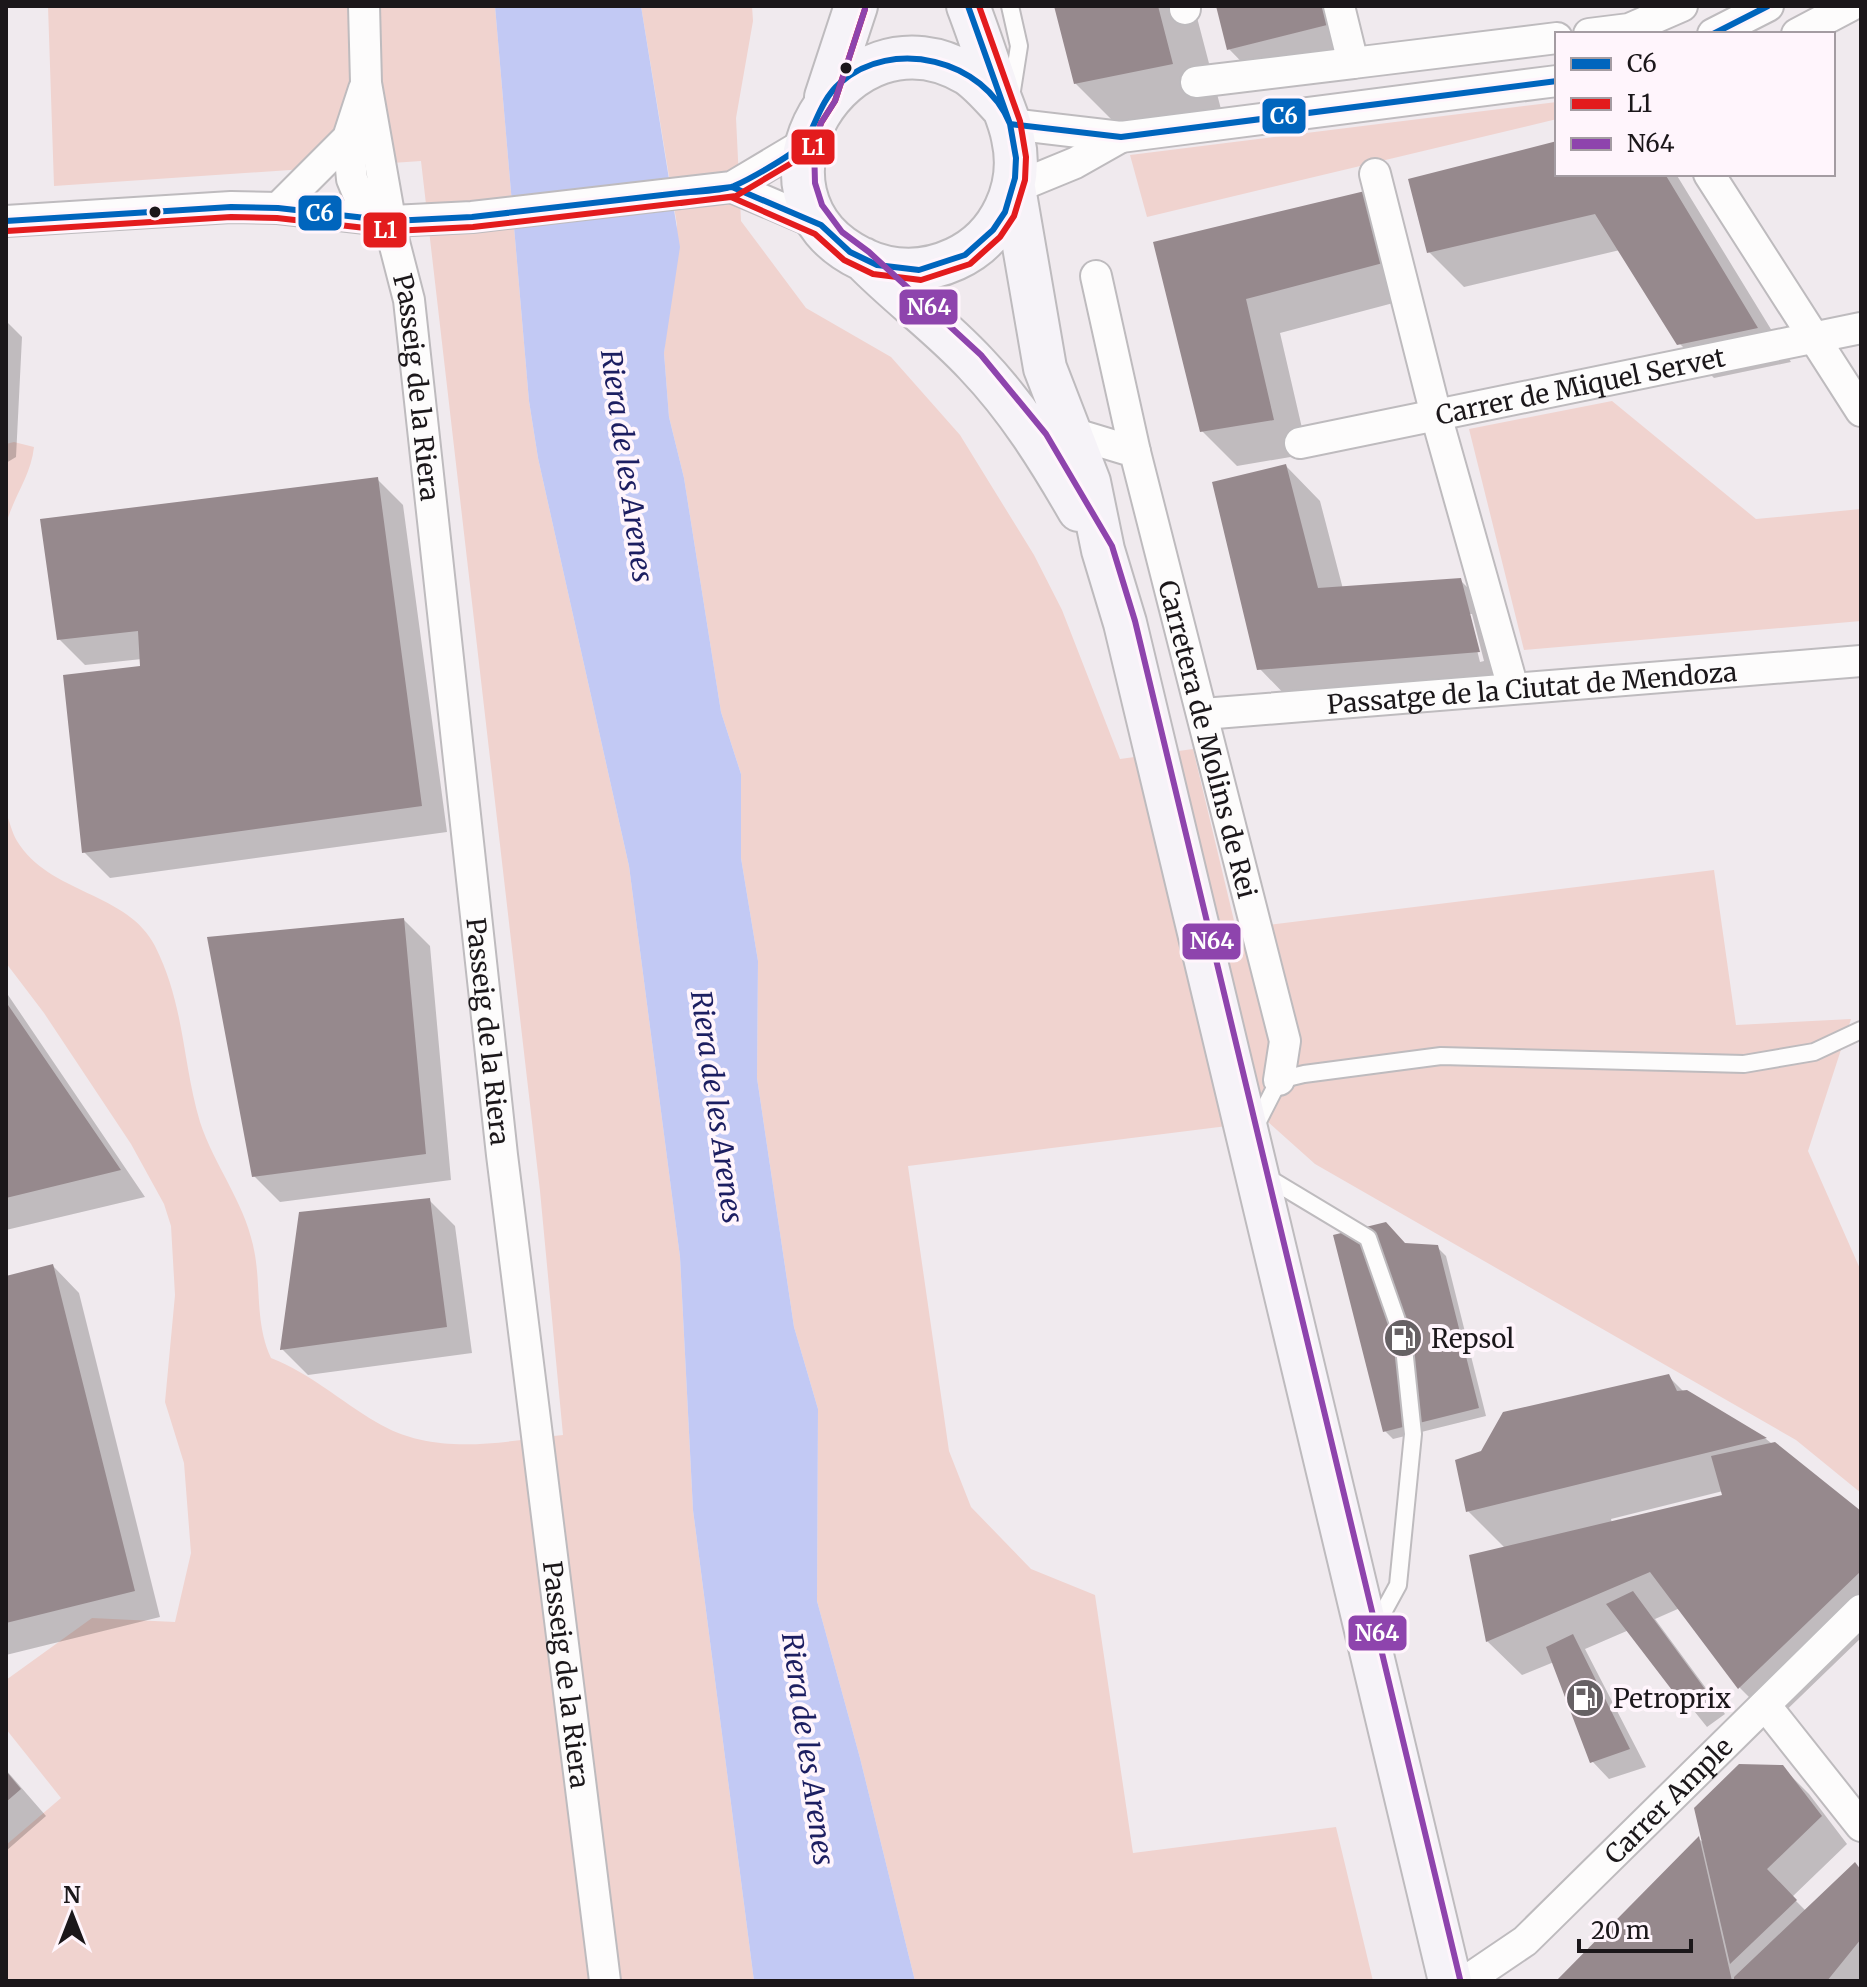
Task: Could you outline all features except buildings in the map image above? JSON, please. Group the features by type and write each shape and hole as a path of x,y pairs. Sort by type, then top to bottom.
{"main road":[{"name":"Carretera de Molins de Rei","path":"856,6 826,97 812,119 804,144 805,185 821,225 974,362 1007,399 1038,440 1103,550"},
{"name":"Carretera de Molins de Rei","path":"968,6 1007,117 1016,158 1014,188 1045,368 1089,482 1103,550 1125,623 1254,1154"},
{"name":"Carretera de Molins de Rei","path":"826,97 862,69 879,62 914,58 943,64 967,74 1007,117"},
{"name":"Carretera de Molins de Rei","path":"862,259 895,269 919,270 965,255 993,230 1014,188"},
{"path":"1254,1154 1450,1981"}],"street":[{"name":"Passeig de la Riera","path":"364,6 366,83 380,220 409,300 502,1155 605,1981"},
{"path":"1339,6 1353,63"},
{"path":"1596,32 1682,6"},
{"path":"1717,32 1768,6"},
{"path":"1801,32 1850,6"},
{"path":"1196,82 1555,38"},
{"path":"1007,117 1121,137 1555,81"},
{"name":"Passeig de la Riera","path":"366,83 348,138 352,179 380,220"},
{"path":"1014,188 1075,163 1121,137"},
{"name":"Passeig de la Riera","path":"278,208 348,138"},
{"path":"6,221 231,207 278,208 380,220 472,217 732,187 804,144"},
{"path":"1375,174 1436,415 1513,688"},
{"path":"1710,176 1861,411"},
{"path":"732,187 821,225"},
{"name":"Carretera de Molins de Rei","path":"1096,276 1135,452 1285,1041 1279,1080"},
{"name":"Carrer de Miquel Servet","path":"1300,443 1861,328"},
{"path":"1072,433 1135,452"},
{"name":"Passatge de la Ciutat de Mendoza","path":"1203,714 1861,661"},
{"name":"Carrer Ample","path":"1466,1981 1525,1941 1861,1610"},
{"path":"1765,1705 1861,1826"}],"lane":[{"path":"1007,117 1019,46 1010,6"},
{"path":"1279,1080 1441,1056 1744,1064 1814,1052 1861,1030"},
{"name":"Carretera de Molins de Rei","path":"1254,1154 1279,1080"},
{"path":"1254,1154 1368,1238 1403,1338 1413,1434 1398,1585 1369,1638"}],"shaded area":[{"path":"48,6 495,6 529,401 538,458 629,866 680,1257 693,1510 754,1981 6,1981 6,1845 61,1798 6,1729 6,1680 92,1618 175,1622 191,1553 184,1463 165,1402 175,1295 171,1226 164,1204 131,1144 44,1013 6,963 6,813 15,838 31,859 48,872 127,914 143,928 155,946 178,1012 200,1122 236,1198 253,1245 262,1330 271,1358 312,1379 376,1422 421,1440 467,1444 563,1435 540,1191 421,161 54,186"},
{"path":"641,6 752,6 753,21 736,118 741,221 806,308 891,357 960,435 1034,555 1062,610 1120,759 1193,749 1236,929 1714,870 1736,1025 1851,1019 1808,1151 1861,1271 1861,1493 1796,1440 1315,1164 1267,1121 908,1166 949,1451 971,1507 1031,1569 1095,1595 1133,1853 1336,1827 1373,1981 915,1981 860,1758 817,1601 818,1409 794,1327 757,1078 758,961 741,858 741,774 721,712 684,478 669,417 664,353 677,225"},
{"path":"1555,102 1555,119 1147,217 1130,155"},
{"path":"1612,401 1756,519 1861,509 1861,621 1524,650 1469,429"},
{"path":"14,442 34,447 6,525 6,444"}],"water":[{"name":"Riera de les Arenes","path":"495,6 641,6 680,247 664,353 669,417 684,478 721,712 741,774 741,858 758,961 757,1078 794,1327 818,1409 817,1601 860,1758 915,1981 754,1981 693,1510 680,1257 629,866 538,458 529,401"}],"transit line":[{"name":"C6","path":"6,221 231,207 278,208 392,221 472,217 732,187 821,225 850,252 877,265 919,270 965,255 993,230 1005,212 1015,178 1016,158 1010,124 968,6"},
{"name":"L1","path":"7,231 231,217 277,218 392,231 473,227 731,197 815,234 844,260 873,274 921,280 970,264 1000,237 1014,216 1025,180 1026,157 1020,121 979,6"},
{"name":"C6","path":"1717,32 1768,6"},
{"name":"L1","path":"681,203 736,196 812,151 821,123 835,101 865,9"},
{"name":"N64","path":"865,9 835,101 821,123 814,145 815,183 822,205 842,232 869,252 981,355 1046,434 1112,546 1135,621 1460,1979"},
{"name":"C6","path":"679,193 734,186 779,161 806,140 826,99 840,83 861,69 885,61 910,59 935,62 958,70 980,84 997,102 1010,124"},
{"name":"C6","path":"1010,124 1121,137 1555,81"}],"place":[{"name":"Repsol","path":"1403,1338"},
{"name":"Petroprix","path":"1585,1698"}]}
